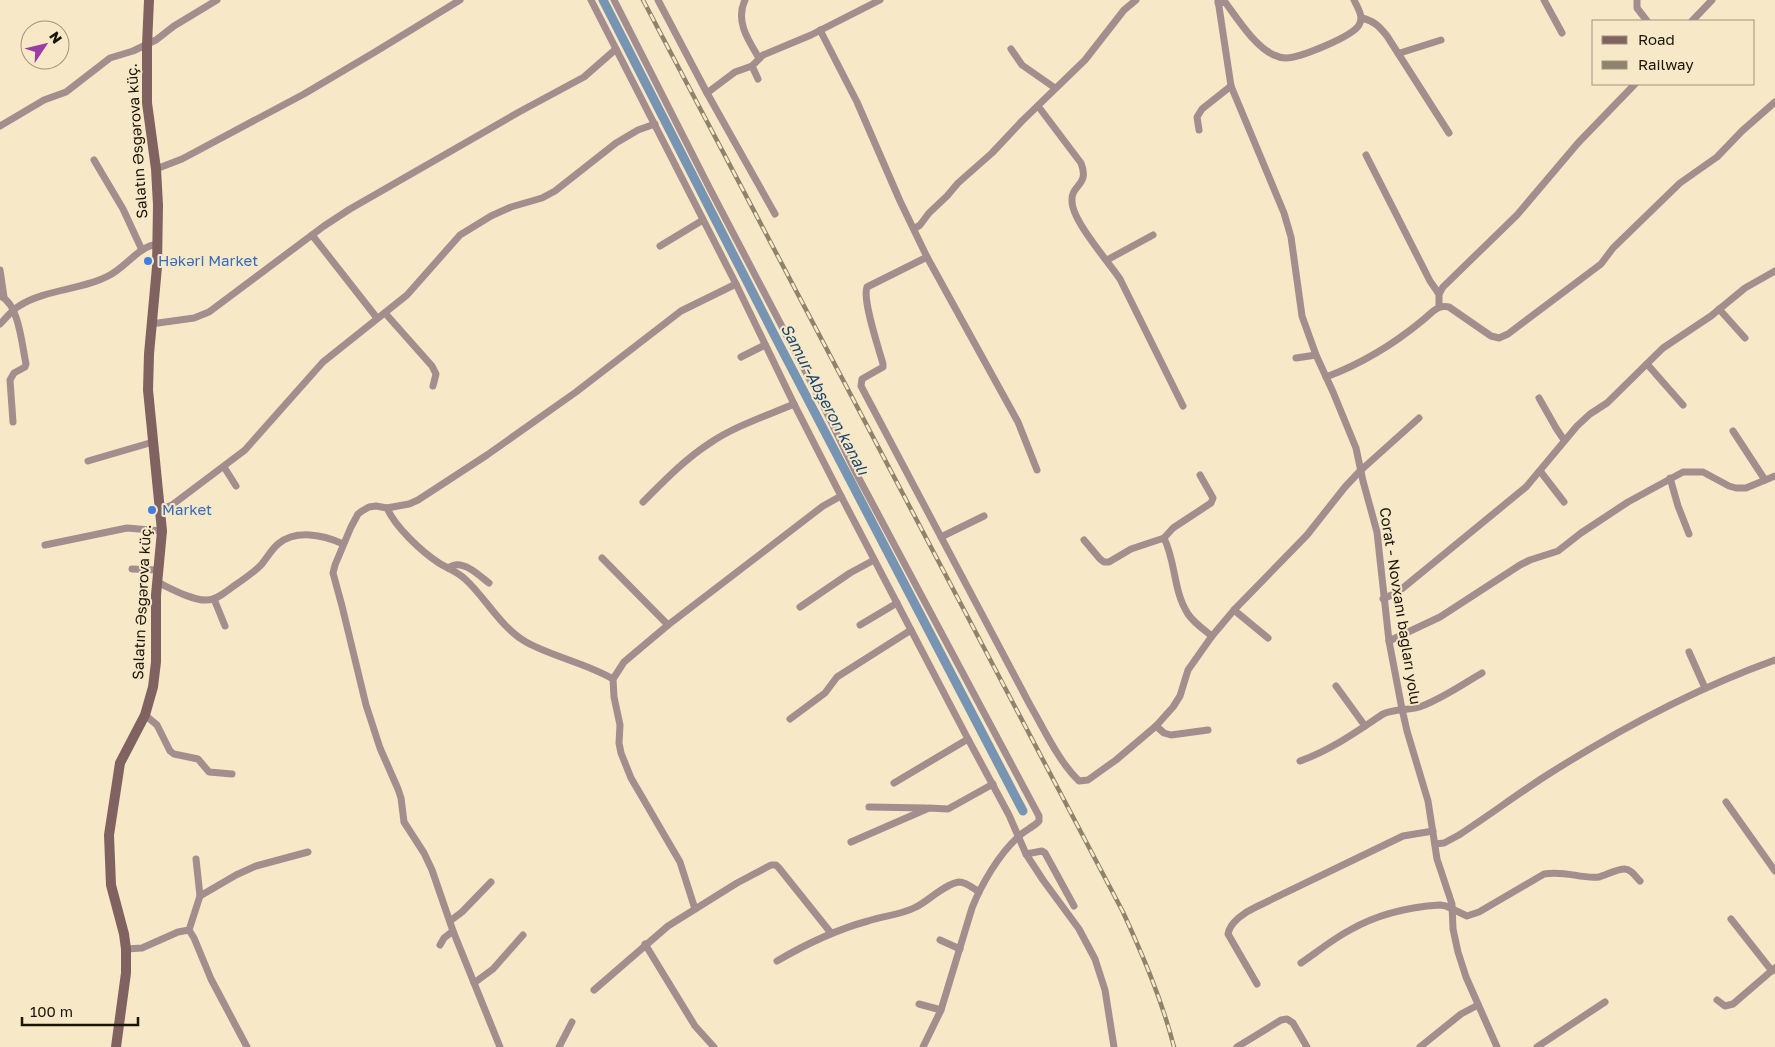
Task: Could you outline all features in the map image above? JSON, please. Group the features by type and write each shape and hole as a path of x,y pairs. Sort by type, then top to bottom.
{"street":[{"name":"Salatın Əsgərova küç.","path":"116,1047 126,973 126,950 124,934 111,885 109,835 120,763 145,715 151,697 156,662 157,582 162,531 148,390 151,324 158,244 156,168 148,110 146,45 149,0"},
{"path":"0,126 44,100 66,92 110,58 146,45 217,0"},
{"path":"156,168 182,159 304,94 460,0"},
{"path":"591,0 704,220 841,496 1009,815 1026,854 1079,929 1094,959 1105,990 1114,1047"},
{"path":"614,0 714,198 831,420 855,471 1039,816 1039,821 1018,836 1004,852 979,892 972,908 941,1010 923,1047"},
{"path":"658,0 774,214"},
{"path":"745,0 741,14 742,24 745,34 759,58"},
{"path":"707,93 735,72 752,66 759,58 880,0"},
{"path":"914,229 947,196 958,182 996,150 1093,50 1124,10 1136,0"},
{"path":"1222,1 1260,45 1276,56 1286,58 1318,49 1355,30 1362,18 1354,0"},
{"path":"1544,0 1562,33"},
{"path":"1637,0 1636,8 1646,20"},
{"path":"1693,20 1712,0"},
{"name":"Corat - Novxanı bağları yolu","path":"1222,1 1231,86 1235,100 1284,213 1291,238 1302,316 1316,356 1353,439 1377,532 1388,641 1407,731 1424,785 1441,875 1450,897 1453,929 1458,952 1496,1047"},
{"path":"1362,18 1378,25 1400,53 1449,133"},
{"path":"820,30 860,108 927,257 1018,422 1037,470"},
{"path":"1400,53 1441,40"},
{"path":"151,324 203,315 350,209 584,77 616,49"},
{"path":"1011,49 1022,64 1055,88"},
{"path":"752,66 758,79"},
{"path":"1439,294 1449,281 1517,215 1573,149 1634,85"},
{"path":"1200,130 1198,117 1202,110 1231,86"},
{"path":"1326,377 1350,368 1368,358 1406,333 1439,307 1449,307 1490,336 1500,338 1508,334 1601,264 1613,248 1680,183 1717,157 1742,131 1775,102"},
{"path":"1038,106 1081,163 1084,170 1084,178 1072,195 1074,210 1095,246 1120,280 1183,406"},
{"path":"160,509 172,505 224,467 254,442 323,362 385,313 416,285 460,235 491,216 511,207 542,198 555,191 616,143 638,130 655,124"},
{"path":"1366,155 1430,281 1439,294 1439,307"},
{"path":"94,160 123,209 142,250"},
{"path":"660,246 704,220"},
{"path":"312,235 377,318"},
{"path":"1107,260 1153,235"},
{"path":"0,324 14,310 28,301 107,277 142,250 158,244"},
{"path":"927,257 867,287 868,308 883,367 864,377 860,383 1049,740 1079,781 1088,780 1116,760 1156,726 1180,696 1188,670 1212,636 1234,610 1307,535 1360,471 1419,418"},
{"path":"0,270 2,296 14,310 26,365 14,373 10,380 12,422"},
{"path":"1384,599 1406,586 1526,487 1564,440 1590,414 1607,402 1671,342 1719,309 1745,288 1775,271"},
{"path":"500,1047 453,931 428,862 404,822 401,798 380,748 366,705 333,573 343,544 358,514 362,511 369,507 387,508 409,504 418,500 487,455 576,392 681,311 736,284"},
{"path":"1719,309 1746,338"},
{"path":"385,313 432,366 436,374 433,386"},
{"path":"741,357 766,345"},
{"path":"1296,358 1316,356"},
{"path":"1647,364 1683,405"},
{"path":"1539,398 1564,440"},
{"path":"643,502 694,454 711,442 726,433 794,404"},
{"path":"1733,431 1765,480"},
{"path":"88,461 153,442"},
{"path":"224,467 236,486"},
{"path":"1540,472 1564,502"},
{"path":"1388,641 1440,617 1520,565 1558,551 1581,533 1628,502 1683,472 1703,472 1736,488 1746,488 1775,476"},
{"path":"1084,540 1100,559 1109,562 1131,549 1164,538 1173,528 1211,503 1213,498 1200,475"},
{"path":"1670,478 1689,534"},
{"path":"695,909 680,862 631,778 621,753 619,743 620,725 614,697 614,679 624,662 668,625 823,506 841,496"},
{"path":"387,508 400,527 427,555 462,576 510,630 523,640 536,647 594,668 614,679"},
{"path":"941,537 984,516"},
{"path":"45,546 127,528 162,531"},
{"path":"157,582 197,599 214,599 250,575 261,565 276,546 287,538 319,536 343,544"},
{"path":"1164,538 1170,549 1184,607 1195,622 1212,636"},
{"path":"602,558 668,625"},
{"path":"800,607 850,573 874,560"},
{"path":"448,568 456,564 460,565 489,583"},
{"path":"132,569 158,570"},
{"path":"214,599 225,626"},
{"path":"860,625 897,603"},
{"path":"1234,610 1268,638"},
{"path":"790,719 825,693 837,677 912,630"},
{"path":"1689,652 1705,688"},
{"path":"1435,844 1444,843 1459,836 1532,785 1578,756 1705,688 1775,660"},
{"path":"1300,761 1332,747 1383,714 1402,709 1414,709 1425,705 1482,673"},
{"path":"1336,686 1365,726"},
{"path":"145,715 157,725 168,748 174,754 198,759 209,772 232,774"},
{"path":"1156,726 1164,733 1171,735 1208,730"},
{"path":"894,783 968,739"},
{"path":"869,807 948,809 993,784"},
{"path":"1726,802 1775,872"},
{"path":"851,842 929,808"},
{"path":"1257,984 1228,934 1234,923 1256,907 1403,836 1433,831"},
{"path":"1026,854 1042,851 1045,853 1074,906"},
{"path":"200,896 236,875 256,866 308,852"},
{"path":"196,859 200,896 189,930 211,979 246,1047"},
{"path":"594,990 668,926 766,866 776,865 831,933"},
{"path":"1302,963 1349,930 1378,917 1416,907 1440,905 1467,916 1479,912 1544,874 1556,872 1590,877 1625,869 1630,870 1640,881"},
{"path":"450,921 462,912 491,882"},
{"path":"776,961 831,933 867,921 905,912 952,884 960,882 968,884 979,892"},
{"path":"1717,1000 1725,1006 1733,1004 1774,970 1731,919"},
{"path":"126,950 142,948 183,930 189,930"},
{"path":"440,945 444,938 453,931"},
{"path":"474,983 493,969 523,935"},
{"path":"940,940 960,949"},
{"path":"645,944 695,1026 714,1047"},
{"path":"1537,1047 1605,1002"},
{"path":"919,1004 941,1010"},
{"path":"1420,1047 1461,1014 1478,1005"},
{"path":"1237,1047 1281,1020 1286,1019 1293,1023 1307,1047"},
{"path":"559,1047 572,1022"}],"waterway":[{"name":"Samur-Abşeron kanalı","path":"603,0 779,344 1023,811"}],"railway":[{"path":"643,0 1123,912 1152,978 1174,1047"}],"place":[{"name":"Həkəri Market","path":"148,261"},
{"name":"Market","path":"152,510"}]}
